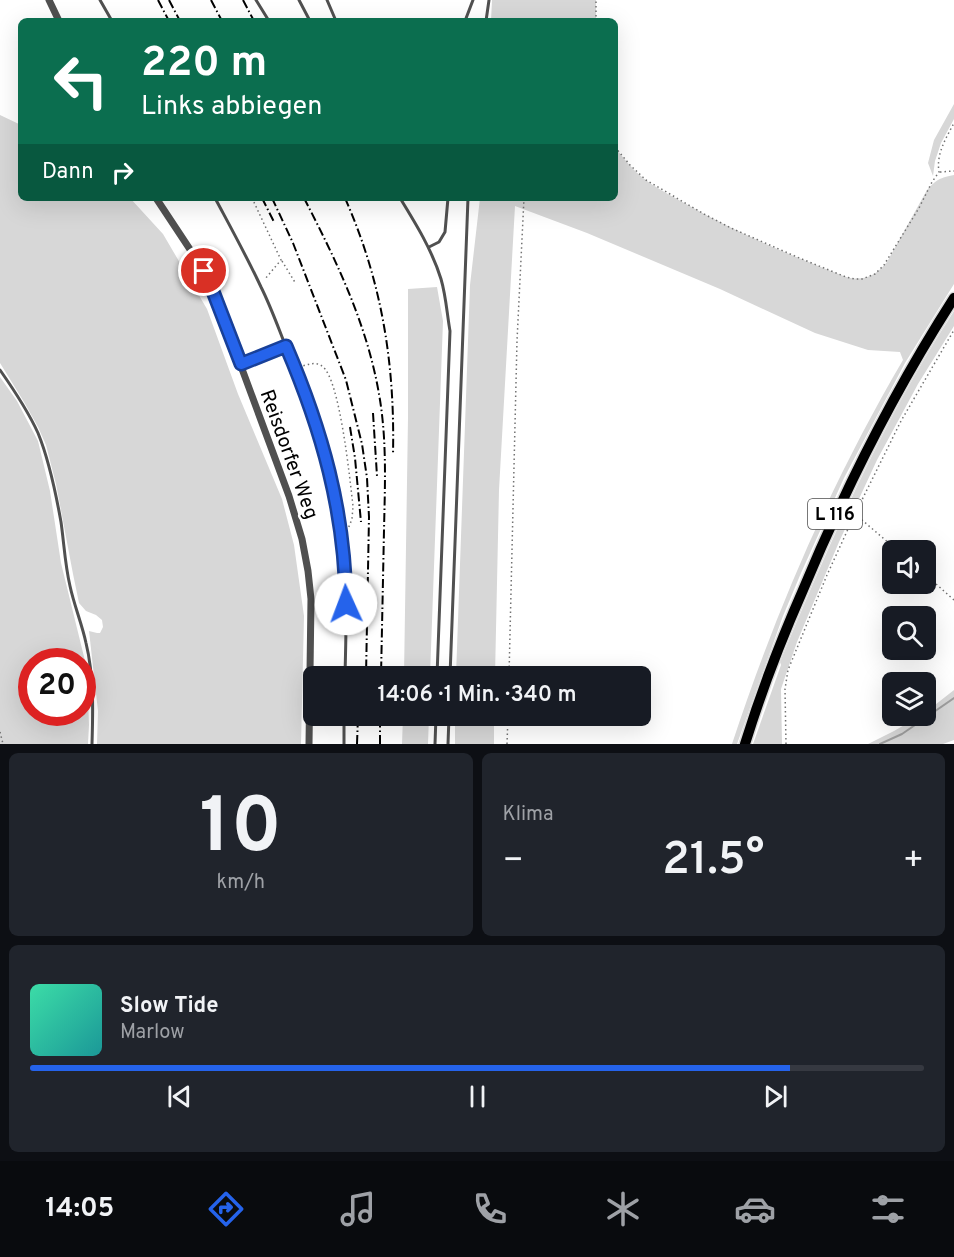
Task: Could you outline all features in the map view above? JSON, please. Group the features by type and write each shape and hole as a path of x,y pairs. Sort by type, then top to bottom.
{"main road":[{"name":"L 116","path":"745,744 784,634 840,504 899,389 954,298"}],"street":[{"path":"49,0 58,18"},
{"name":"Reisdorfer Weg","path":"158,201 207,278 241,364 299,526 312,606 309,744"},
{"path":"241,364 286,346"}],"lane":[{"path":"100,0 110,18"},
{"path":"256,0 267,18"},
{"path":"299,0 308,18"},
{"path":"327,0 335,18"},
{"path":"466,18 473,0"},
{"path":"486,18 489,0"},
{"path":"217,201 260,284 296,368 328,466 342,539 346,604 345,666"},
{"path":"402,201 429,247 442,282 450,331 437,666"},
{"path":"429,247 439,242 445,232 448,201"},
{"path":"450,666 468,201"},
{"path":"0,370 36,429 53,486 61,522 70,586 88,651 93,697 92,744"},
{"path":"344,726 344,744"},
{"path":"435,744 436,726"},
{"path":"448,744 449,726"}],"path":[{"path":"596,0 596,18"},
{"path":"618,151 646,180 704,214 846,278 862,279 875,274 884,266 919,208 939,172 940,155 954,123"},
{"path":"939,172 954,171"},
{"path":"253,201 281,260 296,284"},
{"path":"509,666 517,341 524,201"},
{"path":"260,284 281,260"},
{"path":"786,744 785,689 788,670 855,514 901,421 954,330"},
{"path":"296,368 313,363 320,365 327,372 333,387 343,433 353,506 352,519 342,539"},
{"path":"855,514 885,540"},
{"path":"936,584 954,600"},
{"path":"507,744 508,726"},
{"path":"0,732 3,744"}],"shaded area":[{"path":"492,0 596,0 596,18 491,18"},
{"path":"954,104 954,119 941,143 933,176 928,163 934,140"},
{"path":"0,115 18,124 18,201 133,201 163,234 207,309 238,394 282,499 294,545 304,616 301,744 97,744 96,648 91,648 89,631 100,633 103,627 102,620 86,611 79,603 56,484 46,445 24,402 0,363"},
{"path":"618,151 643,178 725,225 826,269 846,277 859,279 874,274 887,262 933,183 954,175 954,284 905,363 844,478 783,616 737,744 732,744 749,694 807,547 853,452 903,360 900,352 868,350 815,333 720,289 587,233 515,206 499,490 495,666 456,666 470,285 480,201 618,201"},
{"path":"437,287 443,321 430,666 404,666 408,289"},
{"path":"954,311 954,326 918,384 877,460 797,642 781,689 782,744 753,744 781,665 780,662 838,527 904,395"},
{"path":"0,377 17,401 38,441 50,491 61,563 82,648 18,648 18,726 89,726 88,744 0,744"},
{"path":"954,690 954,740 943,744 868,744 903,726 936,726 936,704"},
{"path":"403,726 429,726 428,744 402,744"},
{"path":"455,726 494,726 494,744 455,744"}],"waterway":[{"path":"880,744 902,734 954,698"}],"railway":[{"path":"158,0 167,18"},
{"path":"169,0 178,18"},
{"path":"211,0 220,18"},
{"path":"243,0 252,18"},
{"path":"264,201 274,222"},
{"path":"273,201 293,243 346,380 362,444 369,517 366,666"},
{"path":"306,201 349,293 367,343 379,394 385,462 381,666"},
{"path":"346,201 368,261 384,324 392,388 393,455"},
{"path":"373,413 377,476"},
{"path":"350,427 361,522"},
{"path":"357,744 358,726"},
{"path":"380,726 380,744"}],"route":[{"path":"204,271 241,364 286,346 296,368 318,432 340,519 346,604"}]}
